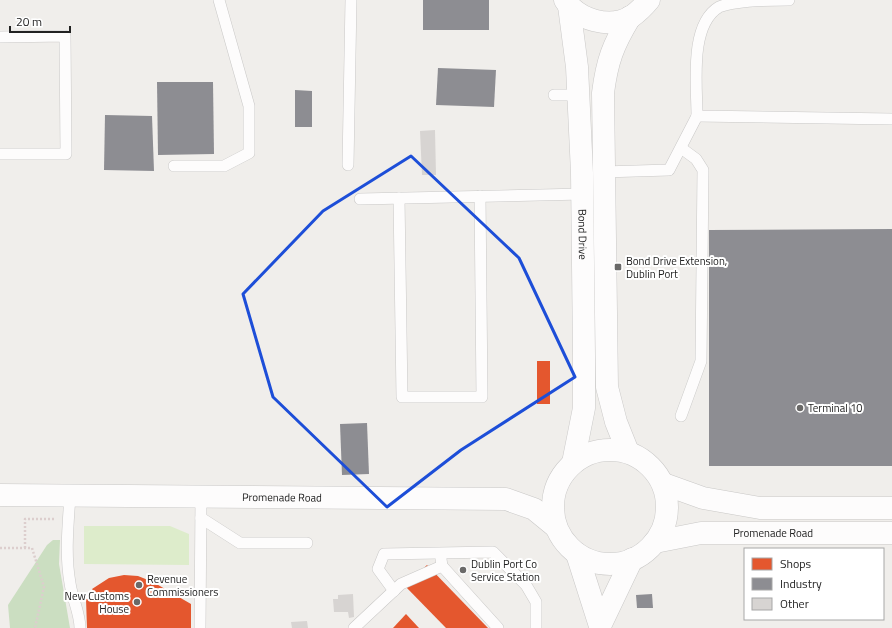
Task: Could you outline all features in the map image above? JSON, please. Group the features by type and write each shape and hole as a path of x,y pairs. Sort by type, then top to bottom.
{"street":[{"path":"567,3 591,20 606,22 630,17 649,0"},
{"name":"Bond Drive","path":"567,3 577,67 583,194 584,408 573,463"},
{"name":"Bond Drive","path":"628,452 616,422 607,387 602,93 606,68 615,42 630,17"},
{"path":"664,484 667,507 664,526 655,542 643,554 632,560 619,564 602,564 577,554 567,545 556,527 552,507 554,495 564,472 573,463 590,452 604,450 628,452 646,462 664,484 703,498 760,508 892,508"},
{"name":"Promenade Road","path":"0,495 70,496 201,508 506,499 534,509 556,527"},
{"name":"Promenade Road","path":"655,542 701,533 892,533"},
{"path":"577,554 600,627"},
{"path":"600,627 632,560"}],"lane":[{"path":"174,166 224,166 249,154 249,106 219,0"},
{"path":"348,165 351,0"},
{"path":"603,172 669,170 697,116 698,38 704,20 719,6 742,0 789,0"},
{"path":"0,37 65,36 66,146 66,154 0,154"},
{"path":"554,95 578,95"},
{"path":"697,116 892,119"},
{"path":"680,148 696,159 703,170 701,361 681,416"},
{"path":"360,199 583,194"},
{"path":"399,198 402,397 482,397 480,196"},
{"path":"70,496 67,564 72,597 80,619 80,628"},
{"path":"201,508 240,543 306,543"},
{"path":"200,628 201,508"},
{"path":"440,552 442,566 498,628"},
{"path":"394,591 378,569 384,554 493,552 526,585 536,602 536,628"},
{"path":"354,628 400,584 442,566"}],"path":[{"path":"25,548 25,520 68,519"},
{"path":"0,548 32,548 44,587 35,628"}],"highlighted area":[{"path":"411,156 519,258 575,377 461,450 387,507 273,397 243,294 323,211"}],"green space":[{"path":"84,526 170,526 189,534 189,565 84,564"},
{"path":"53,540 60,540 59,564 70,628 10,628 8,605 47,545"}],"building: Shops":[{"path":"537,361 550,361 550,404 537,404"},
{"path":"427,565 488,628 446,628 405,586"},
{"name":"New Customs House","path":"124,575 138,576 153,582 191,604 191,628 87,628 86,599 100,599 92,589 109,578"},
{"path":"406,614 419,628 393,628"}],"building: Industry":[{"path":"423,0 489,0 489,30 423,30"},
{"path":"438,68 496,70 494,107 436,105"},
{"path":"157,82 213,82 214,154 158,155"},
{"path":"295,90 312,91 312,127 295,127"},
{"path":"105,115 152,116 154,171 104,170"},
{"path":"892,229 892,466 709,466 709,230"},
{"path":"367,423 369,474 342,475 340,424"},
{"path":"652,594 653,608 637,608 636,595"}],"building: Other":[{"path":"435,130 436,175 422,175 420,131"},
{"path":"353,594 354,617 349,618 348,612 334,612 333,599 338,599 338,595"},
{"path":"307,621 308,628 292,628 291,622"}],"place":[{"name":"Bond Drive Extension, Dublin Port","path":"618,267"},
{"name":"Terminal 10","path":"800,408"},
{"name":"Dublin Port Co Service Station","path":"463,570"},
{"name":"Revenue Commissioners","path":"139,585"},
{"name":"New Customs House","path":"137,602"}]}
